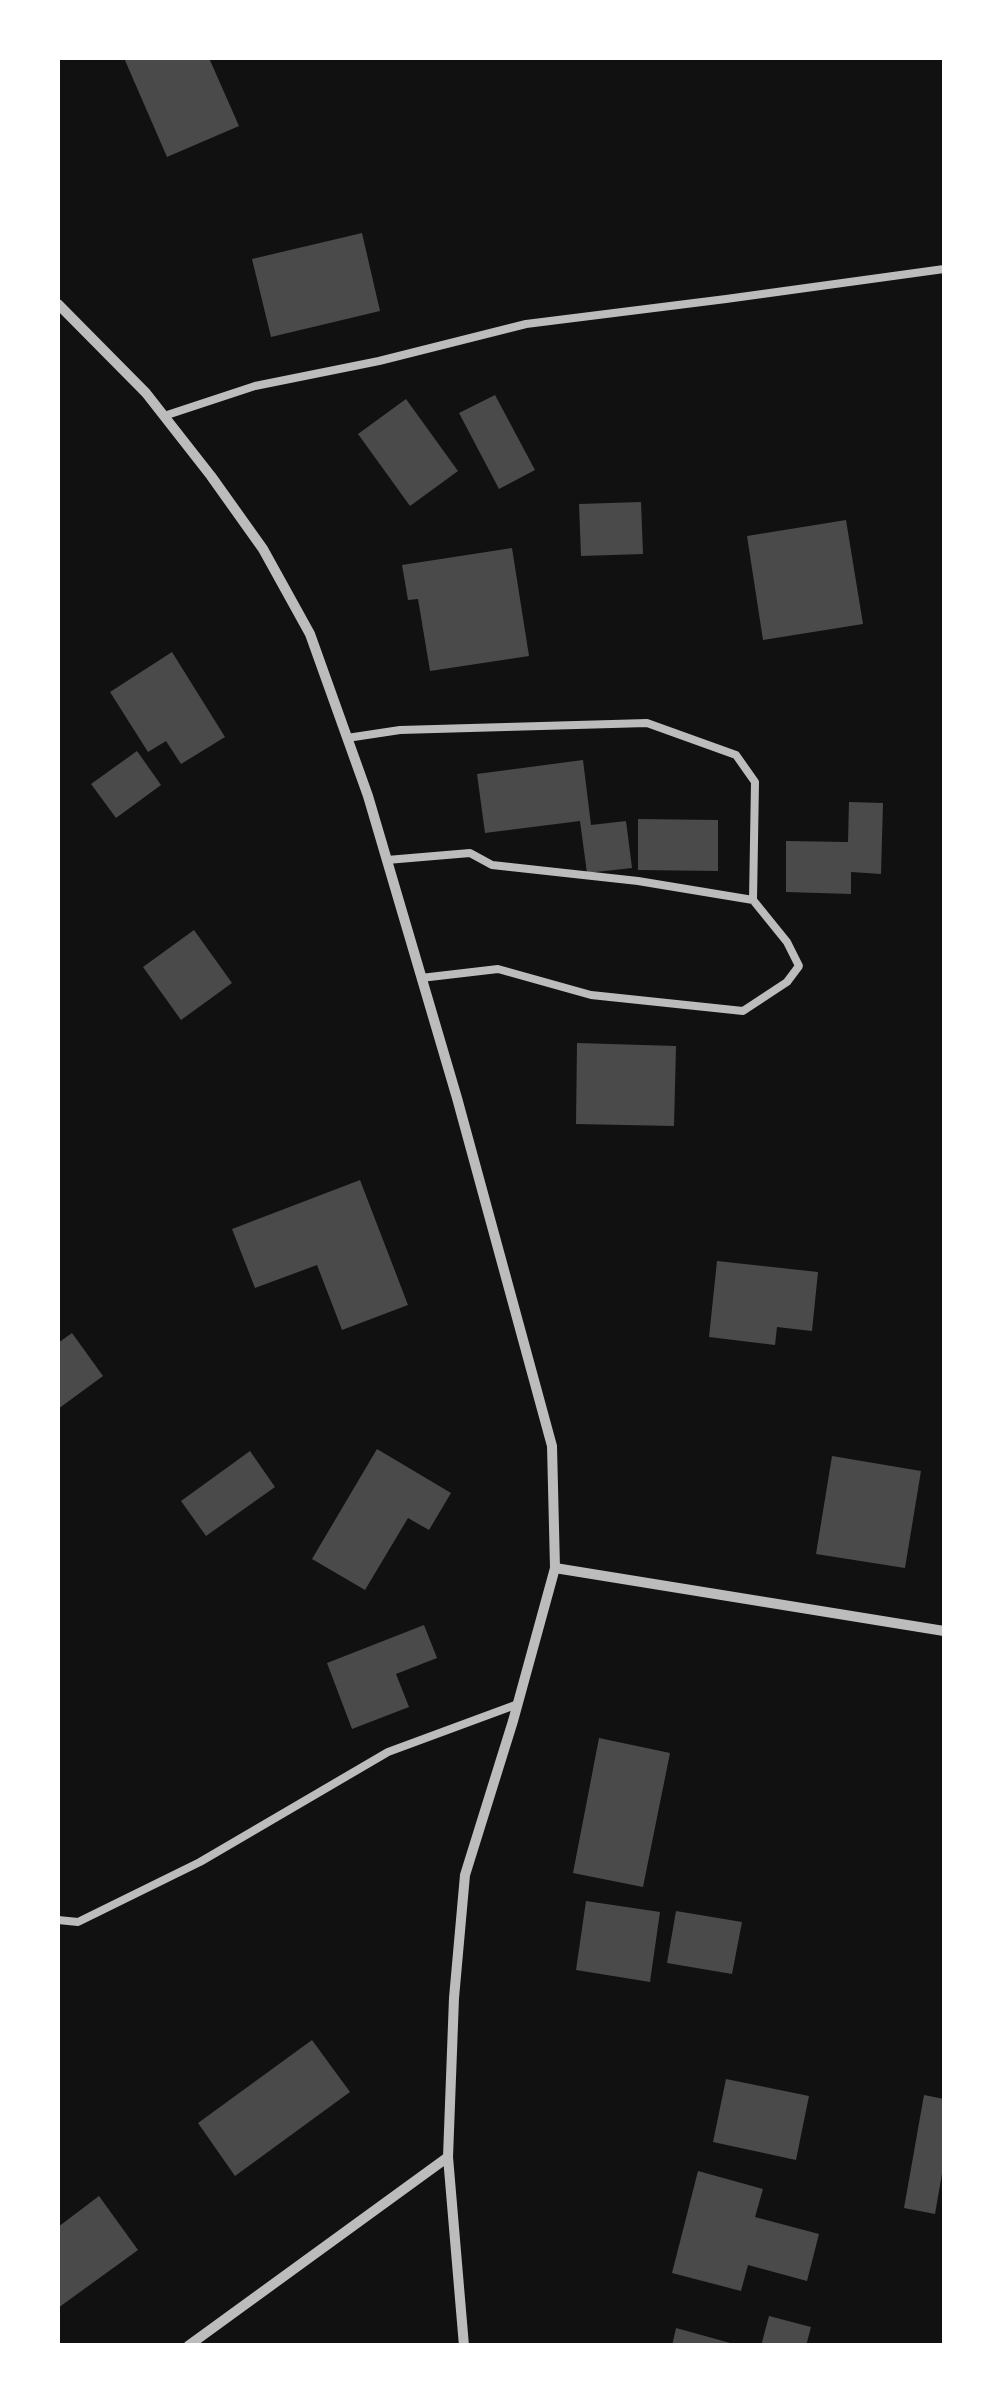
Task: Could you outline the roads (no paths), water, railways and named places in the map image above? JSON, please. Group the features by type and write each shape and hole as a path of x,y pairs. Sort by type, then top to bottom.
{"street":[{"path":"58,304 164,416 263,549 310,634 368,796 457,1098 552,1446 555,1568 465,1875 454,1998 448,2157 464,2346"},
{"path":"555,1568 944,1631"},
{"path":"188,2346 448,2157"}],"lane":[{"path":"164,416 255,386 379,361 526,324 944,269"},
{"path":"347,738 400,730 647,722 736,754 755,782 754,900 788,942 798,966 787,982 743,1011 591,995 498,969 421,978"},
{"path":"387,860 470,853 492,865 638,881 754,900"},
{"path":"58,1920 78,1922 200,1862 388,1752 518,1704"}]}
